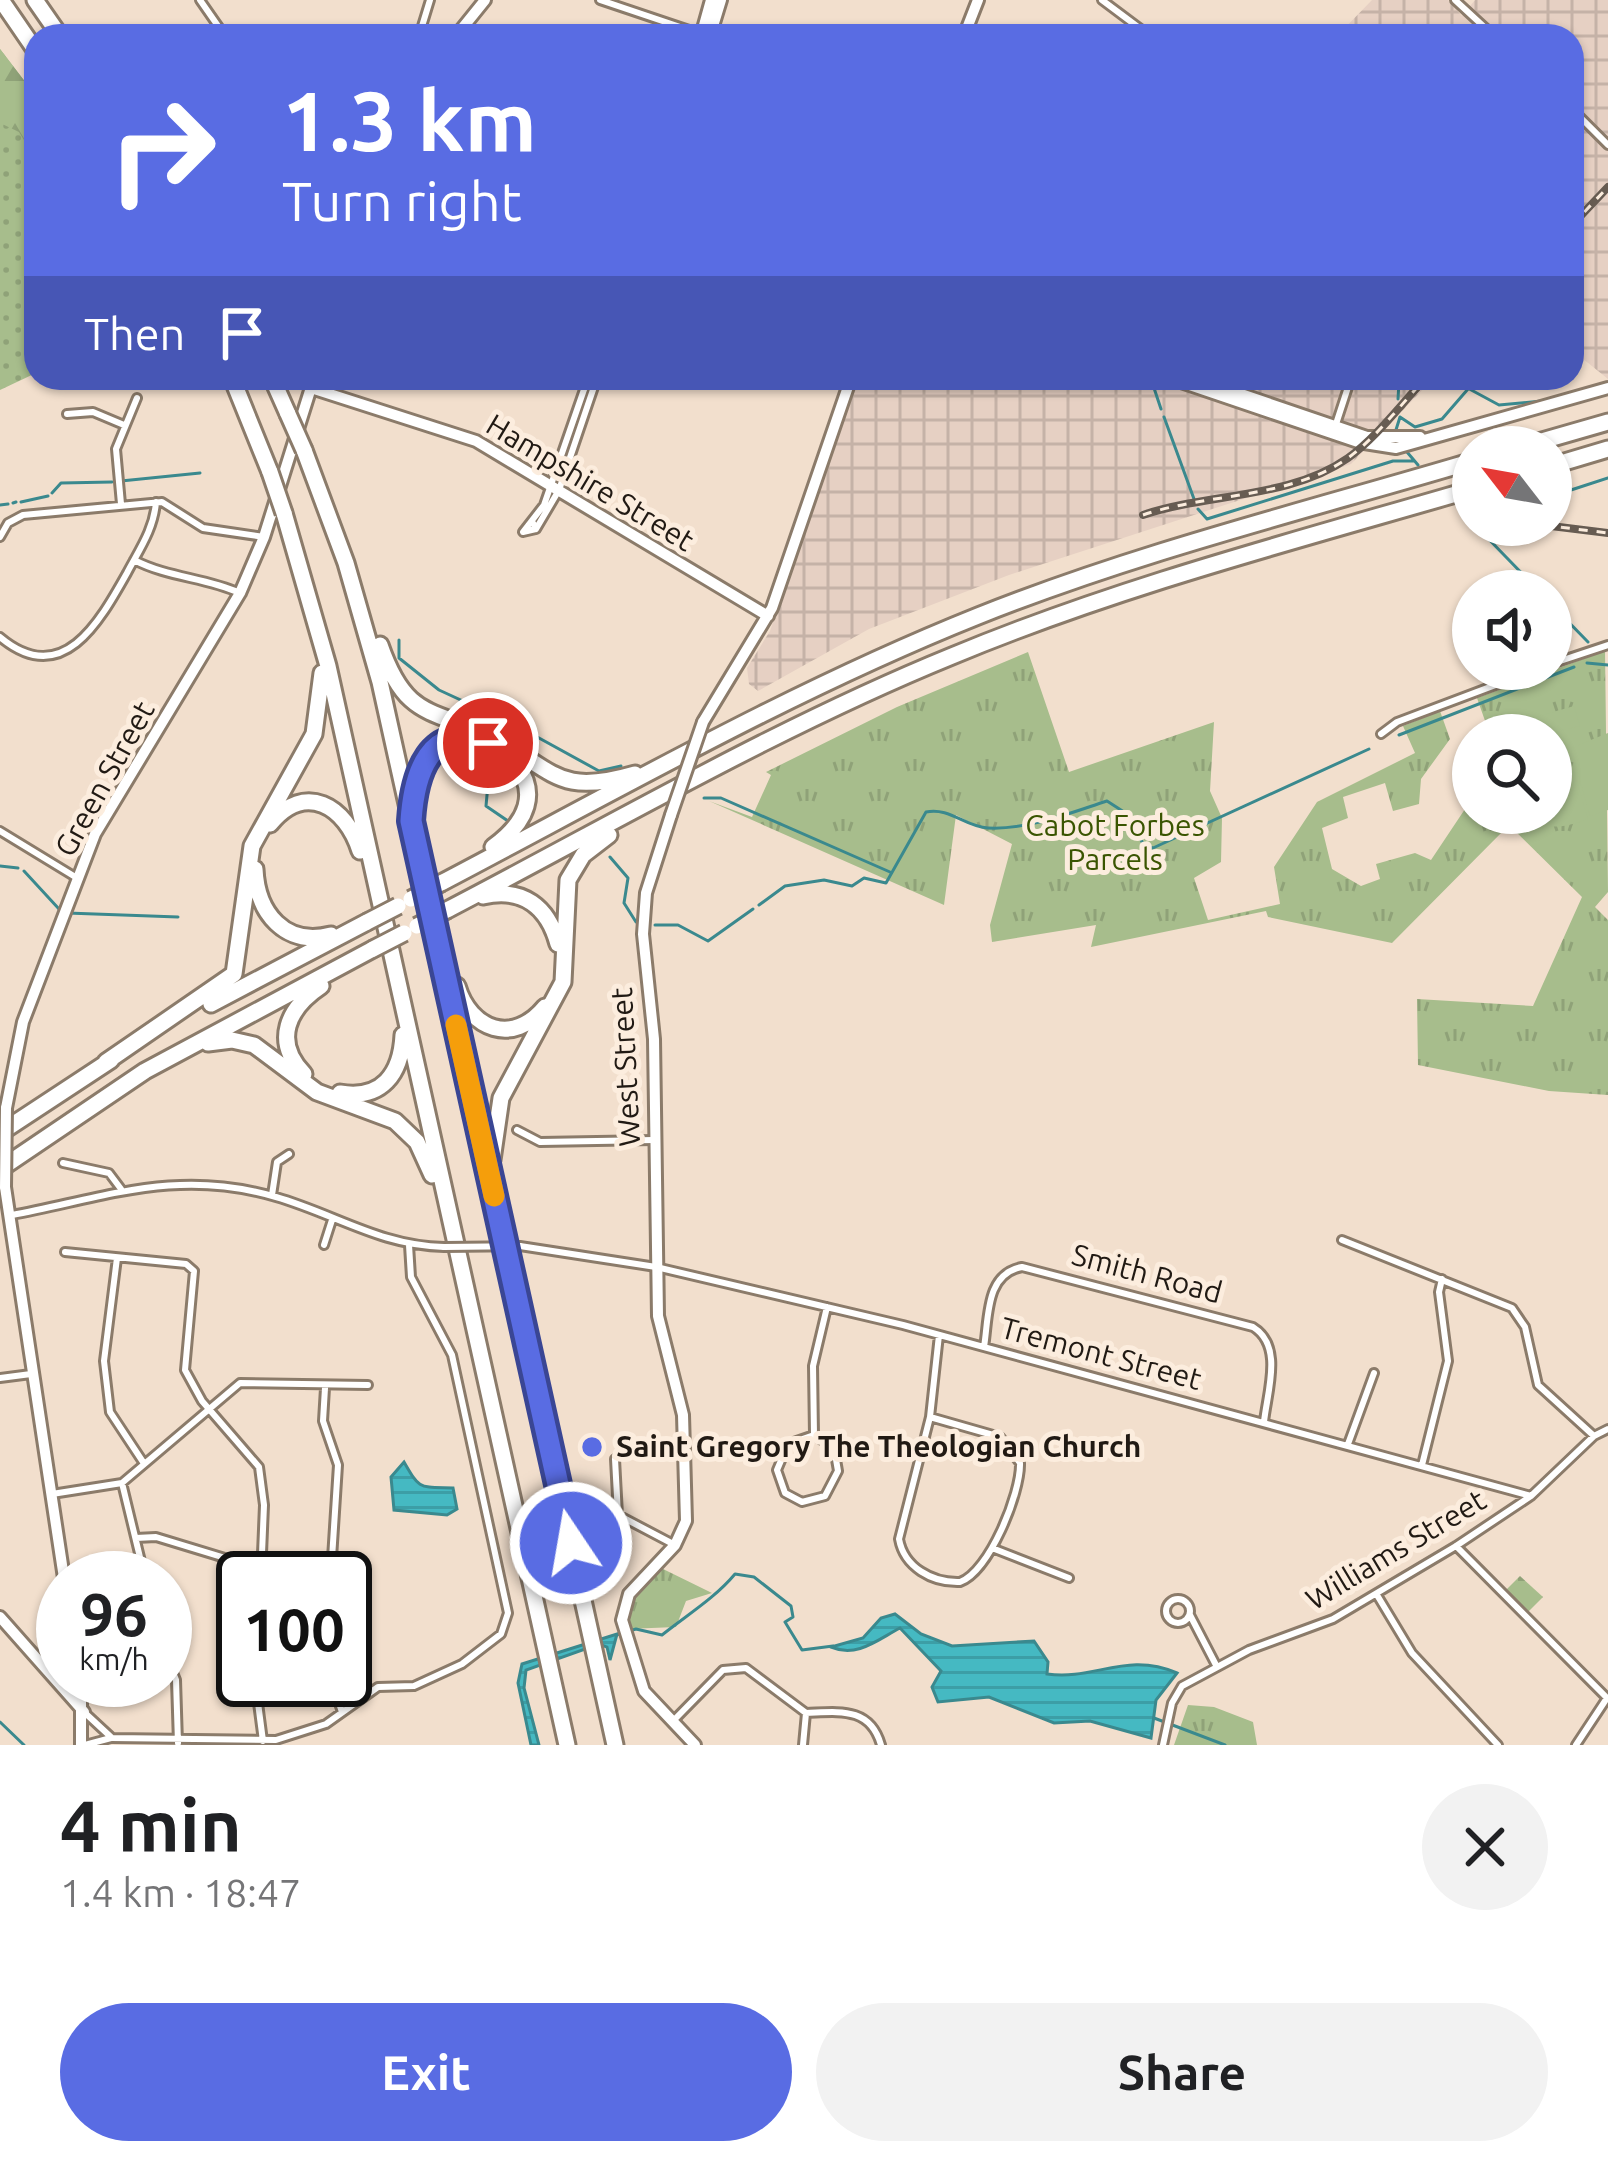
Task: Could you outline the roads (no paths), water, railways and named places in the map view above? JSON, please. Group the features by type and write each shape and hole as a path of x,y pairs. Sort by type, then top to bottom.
{"highway":[{"path":"1,0 24,34"},
{"path":"237,390 270,472 311,599 390,910 449,1242 567,1745"},
{"path":"277,390 394,682 425,713 496,740 538,770 567,781 604,782 667,765"},
{"path":"1572,432 1608,422"},
{"path":"1572,460 1608,449"},
{"path":"106,1062 826,682 984,614 1137,561 1452,467"},
{"path":"0,1169 145,1071 854,698 1026,627 1452,495"},
{"path":"346,562 411,821 615,1745"},
{"path":"0,1133 220,988 237,968 253,842 319,718 322,668 311,599"},
{"path":"411,821 419,768 444,742 484,741 506,753 524,774 529,802 521,823 441,883"},
{"path":"492,1188 498,1106 563,982 563,904 571,873 594,845 676,790"},
{"path":"312,801 344,816 390,910 310,939 286,932 271,919 257,892 255,867 265,831 284,809 312,801"},
{"path":"435,928 462,1003 478,1022 500,1031 517,1029 546,1006 557,982 559,952 553,928 538,906 517,895 497,893 447,910"},
{"path":"373,949 294,1009 286,1035 292,1059 328,1090 372,1093 398,1067 405,1014"},
{"path":"145,1071 206,1043 240,1041 266,1052 317,1092 393,1120 423,1151 449,1242"}],"street":[{"path":"466,24 485,0"},
{"path":"600,0 672,24"},
{"path":"1102,0 1134,24"},
{"path":"1456,0 1481,24"},
{"path":"1584,121 1608,145"},
{"path":"1207,390 1366,440 1411,447 1608,388"},
{"name":"Green Street","path":"60,1551 8,1216 5,1075 99,828 240,593 264,537 310,390"},
{"name":"Hampshire Street","path":"332,390 457,433 768,616"},
{"path":"535,526 555,488 589,390"},
{"name":"West Street","path":"675,1545 686,1521 685,1434 659,1329 654,1039 643,918 703,722 768,616 846,390"},
{"path":"1226,390 1334,430"},
{"path":"1334,430 1347,390"},
{"path":"122,504 116,449 137,398"},
{"path":"67,414 94,412 124,425"},
{"path":"0,537 8,523 23,515 156,502 203,528 264,537"},
{"path":"0,638 30,657 84,639 99,624 152,528 156,502"},
{"path":"134,560 169,577 210,580 240,593"},
{"path":"1572,657 1608,645"},
{"path":"1381,734 1397,722 1482,690"},
{"path":"0,831 77,878"},
{"path":"517,1130 540,1142 654,1139"},
{"path":"272,1195 278,1162 289,1154"},
{"path":"63,1163 110,1173 121,1190"},
{"name":"Tremont Street","path":"8,1216 171,1183 272,1195 389,1241 520,1246 656,1267 827,1307 1531,1496"},
{"path":"324,1245 332,1218"},
{"path":"1342,1240 1516,1311 1525,1327 1538,1384 1594,1436"},
{"path":"83,1707 83,1745 112,1738 263,1742 326,1724 378,1687 414,1686 492,1646 508,1621 452,1354 411,1277 409,1245"},
{"path":"65,1252 192,1267 185,1370 209,1409 259,1468 264,1504 262,1551"},
{"path":"117,1258 104,1361 110,1412 143,1462"},
{"name":"Smith Road","path":"984,1347 995,1284 1017,1267 1253,1327 1267,1339 1272,1352 1264,1422"},
{"path":"1422,1465 1448,1364 1442,1279"},
{"path":"814,1435 813,1368 827,1307"},
{"path":"931,1417 1000,1437 1017,1455 1019,1479 992,1547 979,1572 956,1582 918,1570 903,1555 899,1531 931,1417 939,1335"},
{"path":"1348,1444 1374,1373"},
{"path":"0,1378 31,1374"},
{"path":"52,1494 122,1483 240,1383 254,1380 325,1388 368,1385"},
{"path":"325,1388 322,1421 338,1465 333,1551"},
{"name":"Williams Street","path":"1163,1745 1178,1690 1217,1667 1320,1626 1377,1594 1531,1496 1594,1436 1608,1429"},
{"path":"814,1435 834,1448 838,1471 825,1496 802,1502 785,1493 777,1470 791,1441 814,1435"},
{"path":"615,1459 618,1515 675,1545 629,1594 624,1633 644,1691 695,1745"},
{"path":"122,1483 139,1551"},
{"path":"136,1538 156,1538 216,1558"},
{"path":"1456,1546 1608,1699 1576,1745"},
{"path":"992,1547 1069,1578"},
{"path":"1377,1594 1412,1653 1498,1745"},
{"path":"1190,1615 1217,1667"},
{"path":"0,1618 36,1657"},
{"path":"675,1719 723,1670 746,1668 806,1713 849,1711 873,1726 881,1745"},
{"path":"80,1707 112,1738"},
{"path":"177,1707 178,1743"},
{"path":"259,1707 263,1742"},
{"path":"340,1707 342,1712"},
{"path":"803,1745 806,1713"}],"water":[{"path":"404,1462 422,1485 453,1488 457,1509 447,1515 394,1510 391,1477"},
{"path":"895,1614 921,1634 952,1646 1034,1641 1048,1662 1047,1674 1080,1674 1126,1665 1177,1673 1156,1700 1151,1738 1090,1721 1054,1723 989,1697 938,1702 932,1687 941,1671 900,1628 858,1649 831,1647 863,1638 881,1618"},
{"path":"617,1634 610,1660 607,1647 599,1644 526,1670 524,1688 539,1745 531,1745 518,1683 522,1664"}],"waterway":[{"path":"1155,390 1161,409"},
{"path":"1398,399 1399,390"},
{"path":"1395,433 1400,417 1415,427 1442,419 1467,390"},
{"path":"1471,390 1499,405 1542,401"},
{"path":"1164,417 1194,499"},
{"path":"1407,452 1418,465"},
{"path":"1198,509 1207,519 1393,461 1414,461"},
{"path":"121,481 200,473"},
{"path":"1572,490 1608,478"},
{"path":"52,493 61,483 112,482"},
{"path":"21,502 48,496"},
{"path":"0,505 8,504"},
{"path":"1495,546 1519,570"},
{"path":"1572,626 1588,642"},
{"path":"399,640 399,658 439,690 517,726 517,744"},
{"path":"1587,663 1608,665"},
{"path":"1399,735 1574,667"},
{"path":"519,727 599,771 621,766"},
{"path":"759,905 785,886 824,880 852,886 864,878 886,883 926,812 943,812 980,827 1003,828 1049,820 1107,801 1124,812 1144,845 1153,848 1369,749"},
{"path":"504,763 488,784 486,806 511,823"},
{"path":"704,798 721,798 890,872"},
{"path":"610,857 628,878 624,903 636,922"},
{"path":"0,866 18,868"},
{"path":"24,871 59,909"},
{"path":"655,925 678,925 708,941 753,909"},
{"path":"67,913 178,917"},
{"path":"616,1635 636,1629 662,1635 735,1574 754,1577 791,1606 793,1617 785,1622 802,1650 833,1646"},
{"path":"1154,1718 1225,1745"},
{"path":"0,1722 24,1745"}],"railway":[{"path":"1584,212 1608,187"},
{"path":"1143,515 1275,488 1325,471 1369,440 1415,390"},
{"path":"1572,529 1608,533"}],"place":[{"name":"Saint Gregory The Theologian Church","path":"592,1447"}],"park label":[{"name":"Cabot Forbes Parcels","path":"1115,843"}]}
